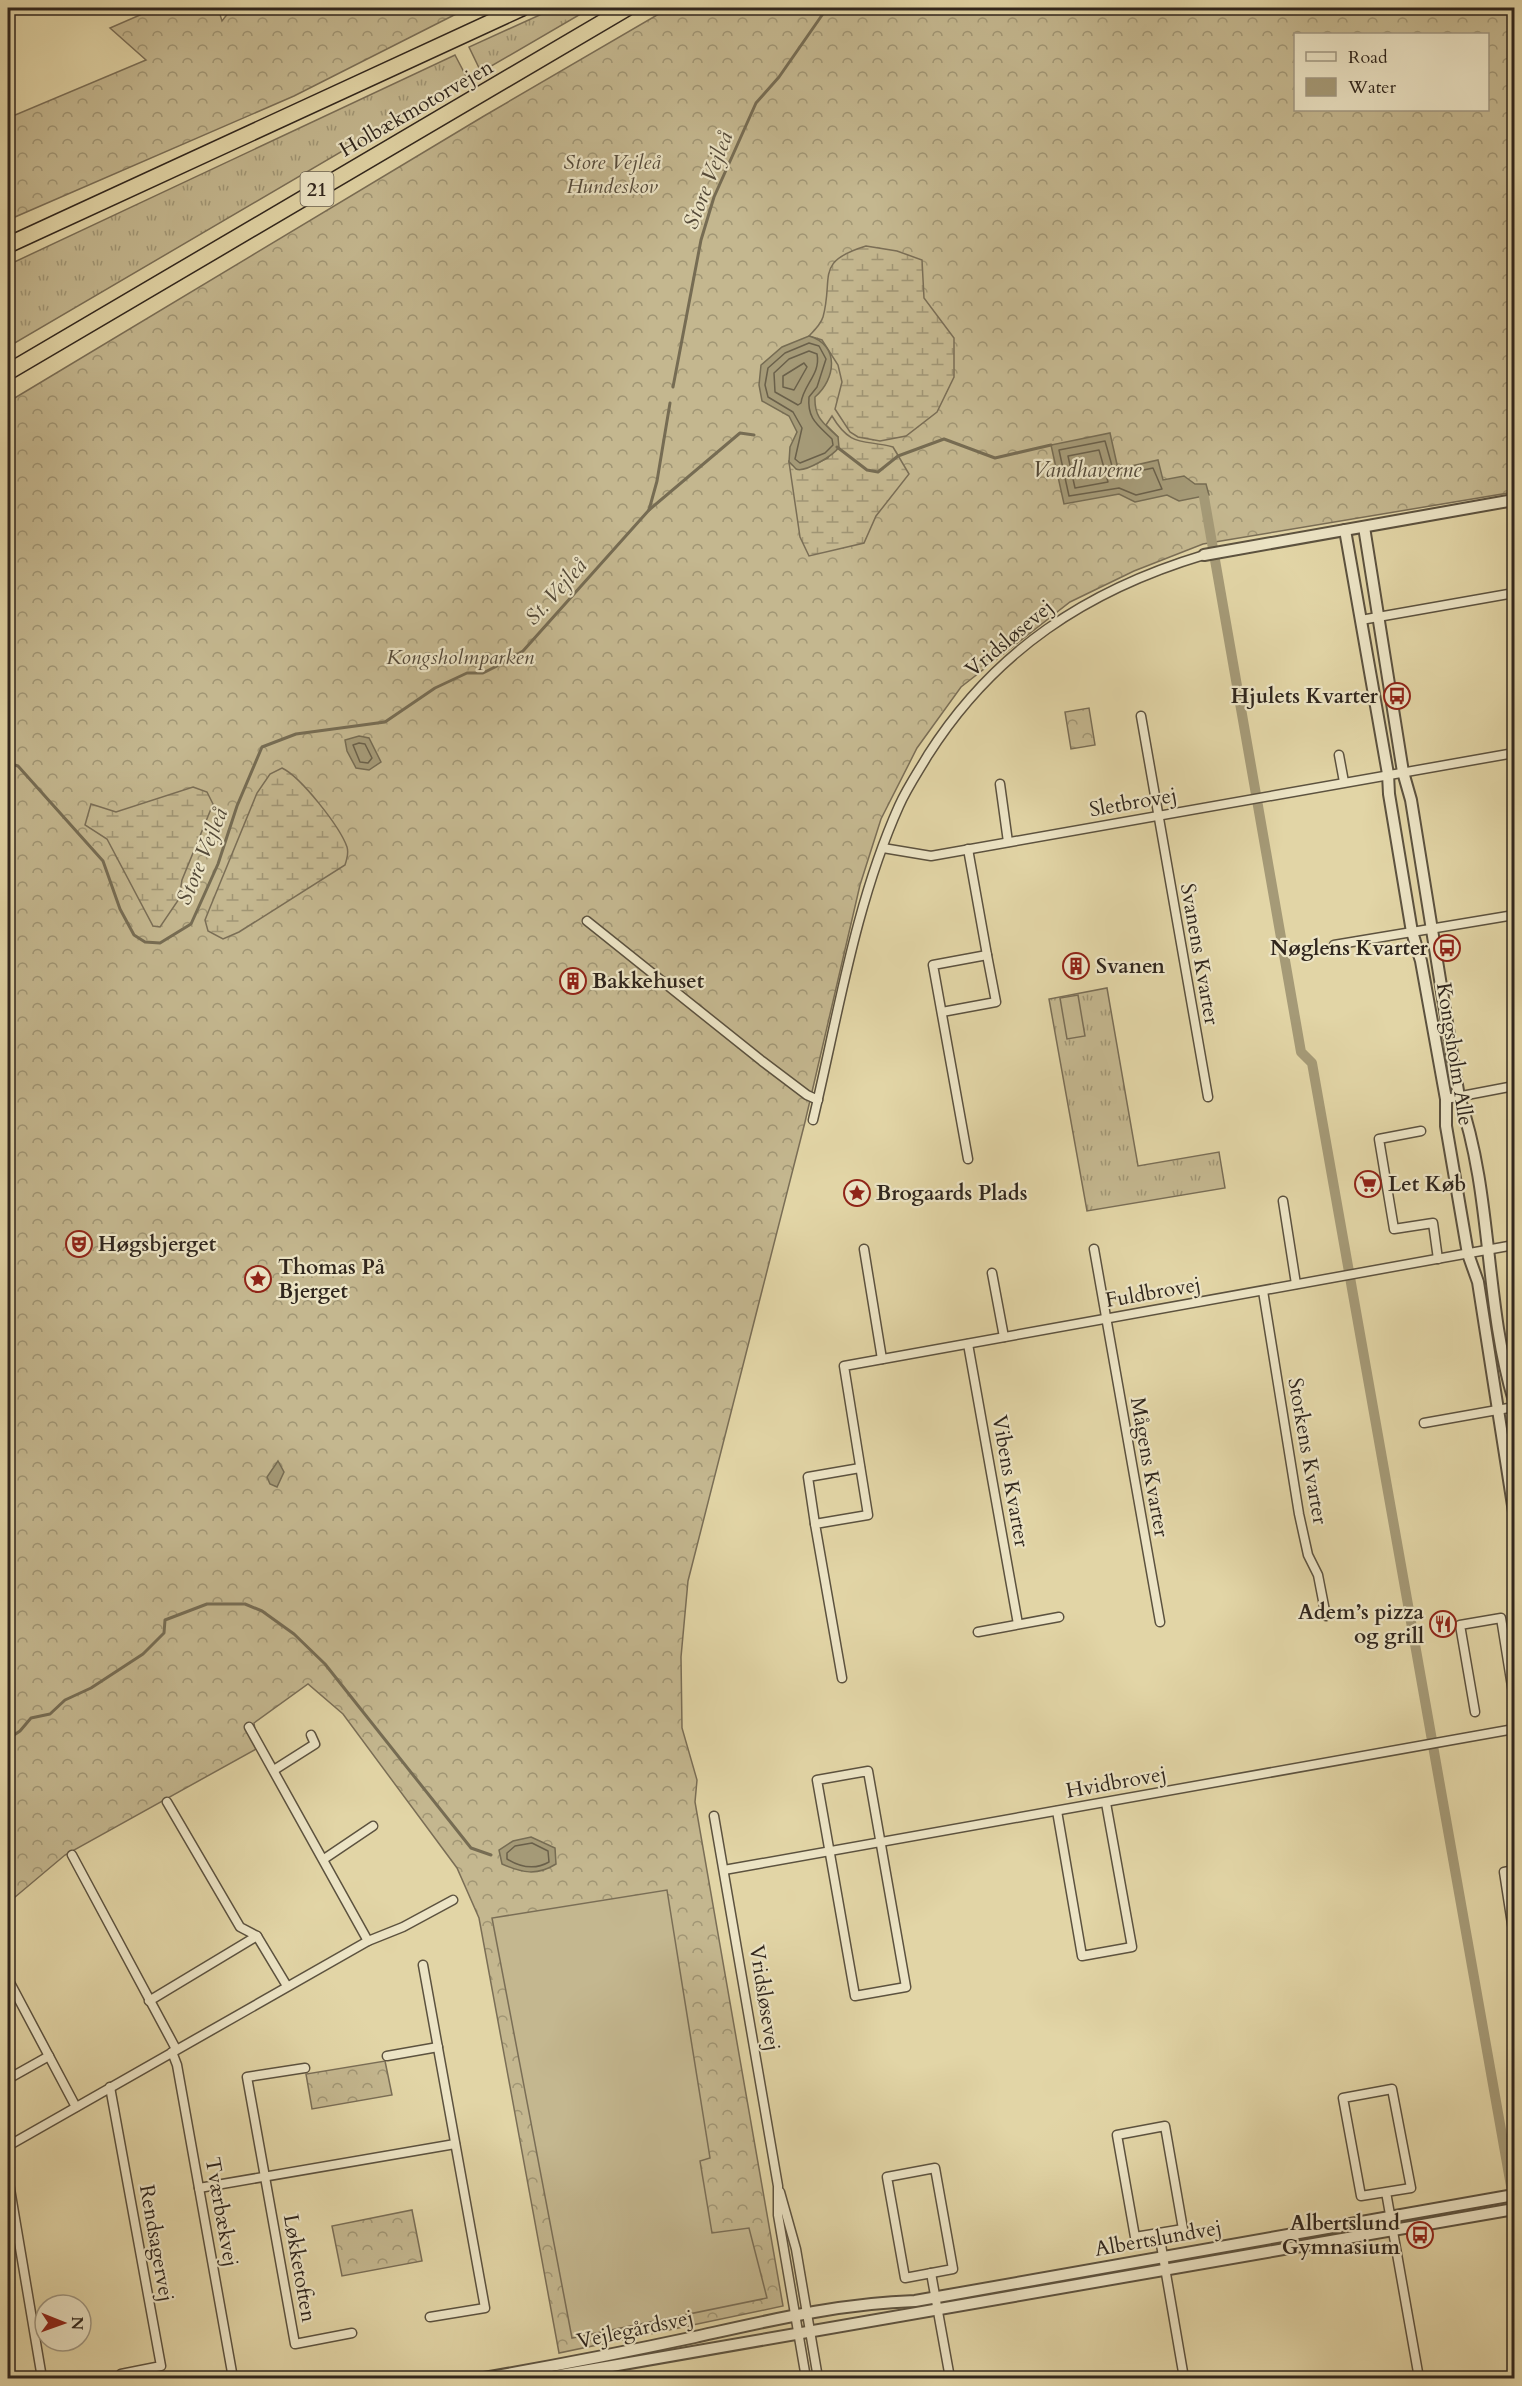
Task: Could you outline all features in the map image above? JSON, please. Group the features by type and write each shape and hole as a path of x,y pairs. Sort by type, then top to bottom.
{"highway":[{"name":"Holbækmotorvejen","path":"8,245 522,8"},
{"name":"Holbækmotorvejen","path":"8,372 627,8"}],"street":[{"name":"Vridsløsevej","path":"813,1120 862,916 883,848 908,788 946,727 976,691 1022,647 1058,620 1101,594 1146,573 1204,555 1515,500"},
{"name":"Kongsholm Alle","path":"1364,527 1377,617 1403,772 1411,800 1459,1097 1468,1122 1489,1249 1492,1281 1515,1401"},
{"name":"Kongsholm Alle","path":"1345,530 1389,774 1389,794 1412,932 1421,961 1446,1099 1446,1126 1468,1254 1478,1282 1515,1512"},
{"path":"1361,620 1515,593"},
{"name":"Svanens Kvarter","path":"1141,716 1208,1097"},
{"name":"Sletbrovej","path":"883,848 931,856 1515,753"},
{"path":"1339,755 1344,782"},
{"path":"1000,784 1008,842"},
{"path":"942,1012 996,1002 968,849"},
{"path":"1334,945 1515,915"},
{"path":"587,921 755,1055 807,1095 818,1100"},
{"path":"968,1159 933,965 987,955"},
{"path":"1446,1099 1515,1086"},
{"path":"1421,1131 1378,1139 1394,1229 1433,1223 1438,1259"},
{"path":"1282,1201 1296,1284"},
{"name":"Fuldbrovej","path":"860,1468 844,1366 1515,1245"},
{"path":"864,1249 882,1359"},
{"name":"Mågens Kvarter","path":"1095,1249 1105,1319 1160,1622"},
{"path":"992,1273 1004,1337"},
{"name":"Storkens Kvarter","path":"1263,1291 1299,1514 1308,1556 1318,1575 1326,1616"},
{"name":"Vibens Kvarter","path":"968,1344 1018,1624"},
{"path":"1424,1423 1515,1407"},
{"path":"815,1524 868,1515 860,1468 808,1478 815,1524 842,1678"},
{"path":"978,1632 1059,1617"},
{"path":"1475,1712 1460,1625 1501,1618 1515,1699"},
{"path":"249,1727 368,1941"},
{"name":"Hvidbrovej","path":"724,1870 1515,1729"},
{"path":"274,1770 315,1744 311,1736"},
{"path":"868,1771 906,1987 855,1996 829,1851 817,1780 868,1771"},
{"path":"167,1802 240,1927 258,1936 287,1986"},
{"path":"1057,1811 1083,1956 1132,1947 1106,1803"},
{"name":"Vridsløsevej","path":"714,1816 778,2186 778,2215 806,2379"},
{"path":"324,1859 373,1826"},
{"path":"72,1855 174,2051"},
{"path":"1515,1870 1504,1872 1515,1936"},
{"path":"8,2146 368,1941 403,1927 453,1900"},
{"path":"149,2001 258,1936"},
{"path":"423,1965 485,2308 430,2317"},
{"path":"8,1979 76,2107"},
{"path":"387,2056 438,2047"},
{"name":"Tværbækvej","path":"174,2051 233,2379"},
{"path":"8,2079 49,2056"},
{"name":"Løkketoften","path":"305,2068 247,2078 295,2344 352,2333"},
{"name":"Rendsagervej","path":"110,2087 161,2366 121,2374"},
{"path":"1392,2089 1411,2188 1386,2192 1361,2196 1343,2098 1392,2089"},
{"path":"1165,2126 1182,2229 1159,2233 1135,2237 1117,2135 1165,2126"},
{"path":"199,2188 455,2144"},
{"path":"934,2168 953,2269 931,2273 905,2278 886,2177 934,2168"},
{"path":"8,2176 42,2379"},
{"name":"Vridsløsevej","path":"778,2186 788,2214 809,2314 818,2379"},
{"path":"1386,2192 1419,2379"},
{"name":"Albertslundvej","path":"809,2314 878,2302 915,2301 1511,2195"},
{"name":"Albertslundvej","path":"812,2332 1512,2209"},
{"path":"1159,2233 1184,2379"},
{"path":"931,2273 950,2379"},
{"name":"Vejlegårdsvej","path":"484,2379 809,2314"},
{"name":"Vejlegårdsvej","path":"543,2379 812,2332"}],"green space":[{"path":"156,8 218,8 222,21 232,8 468,8 294,96 8,220 8,118 146,60 110,28"},
{"path":"555,8 591,8 481,72 469,47"},
{"name":"Kongsholmparken","path":"669,8 1514,8 1514,492 1203,544 1134,571 1070,602 961,687 917,748 881,819 860,885 805,1122 688,1581 681,1657 682,1728 697,1780 695,1802 783,2306 559,2353 479,1918 457,1868 343,1714 308,1684 254,1723 258,1748 65,1855 8,1903 8,402 484,116"},
{"path":"455,55 467,78 8,347 8,265"},
{"path":"866,246 897,251 922,260 924,298 954,338 954,377 937,412 906,436 880,441 858,437 850,432 835,409 842,382 838,365 822,340 809,336 823,317 832,265 839,258"},
{"path":"832,416 845,433 852,438 893,447 909,474 876,516 864,543 809,556 800,537 789,462 798,468 803,468 828,458 838,437 826,425"},
{"path":"1089,708 1095,745 1071,749 1065,712"},
{"path":"282,768 299,781 337,827 348,849 345,865 239,932 223,939 208,931 205,920 257,793 270,774"},
{"path":"193,787 207,792 213,804 182,880 179,899 160,927 153,926 107,839 85,825 91,804 116,812"},
{"path":"1107,988 1138,1166 1219,1152 1225,1188 1087,1211 1049,999"},
{"path":"1078,995 1085,1036 1067,1039 1060,998"},
{"path":"667,1890 710,2158 700,2161 712,2233 749,2228 767,2298 572,2338 492,1918"},
{"path":"385,2061 392,2095 312,2109 306,2074"},
{"path":"412,2210 422,2261 342,2276 332,2226"}],"water":[{"path":"809,336 819,340 830,355 831,372 822,390 815,397 815,405 818,416 838,437 839,447 819,462 800,470 789,462 790,447 797,432 789,416 762,401 759,385 761,365 782,347"},
{"name":"Vandhaverne","path":"1110,433 1118,469 1158,460 1163,480 1184,476 1195,484 1206,484 1209,495 1179,501 1167,495 1135,502 1119,494 1064,504 1051,445"},
{"path":"359,736 369,738 381,762 369,770 356,768 347,751 345,740"},
{"path":"278,1461 284,1472 277,1487 270,1484 267,1477"},
{"path":"531,1837 555,1848 556,1864 536,1872 529,1872 502,1864 499,1850 513,1841"}],"waterway":[{"name":"Store Vejleå","path":"673,387 701,240 714,197 756,103 779,77 827,8"},
{"name":"St. Vejleå","path":"8,763 18,766 103,861 120,909 134,935 145,942 160,943 191,924 218,864 237,806 262,747 296,734 385,722 435,688 467,673 483,673 523,651 649,510 657,481 670,403"},
{"path":"649,510 740,433 754,435"},
{"path":"837,447 867,470 878,472 898,456 944,439 995,458 1051,445"},
{"path":"1204,497 1301,1052 1312,1063 1514,2203"},
{"path":"8,1739 20,1731 31,1718 50,1714 65,1700 91,1688 143,1654 164,1633 165,1620 207,1604 245,1604 262,1611 294,1634 325,1664 471,1848 491,1855"}],"place":[{"name":"Hjulets Kvarter","path":"1397,696"},
{"name":"Nøglens Kvarter","path":"1447,948"},
{"name":"Svanen","path":"1076,966"},
{"name":"Bakkehuset","path":"573,981"},
{"name":"Let Køb","path":"1368,1184"},
{"name":"Brogaards Plads","path":"857,1193"},
{"name":"Høgsbjerget","path":"79,1244"},
{"name":"Thomas På Bjerget","path":"258,1279"},
{"name":"Adem’s pizza og grill","path":"1443,1624"},
{"name":"Albertslund Gymnasium","path":"1420,2235"}],"park label":[{"name":"Store Vejleå Hundeskov","path":"612,174"}]}
